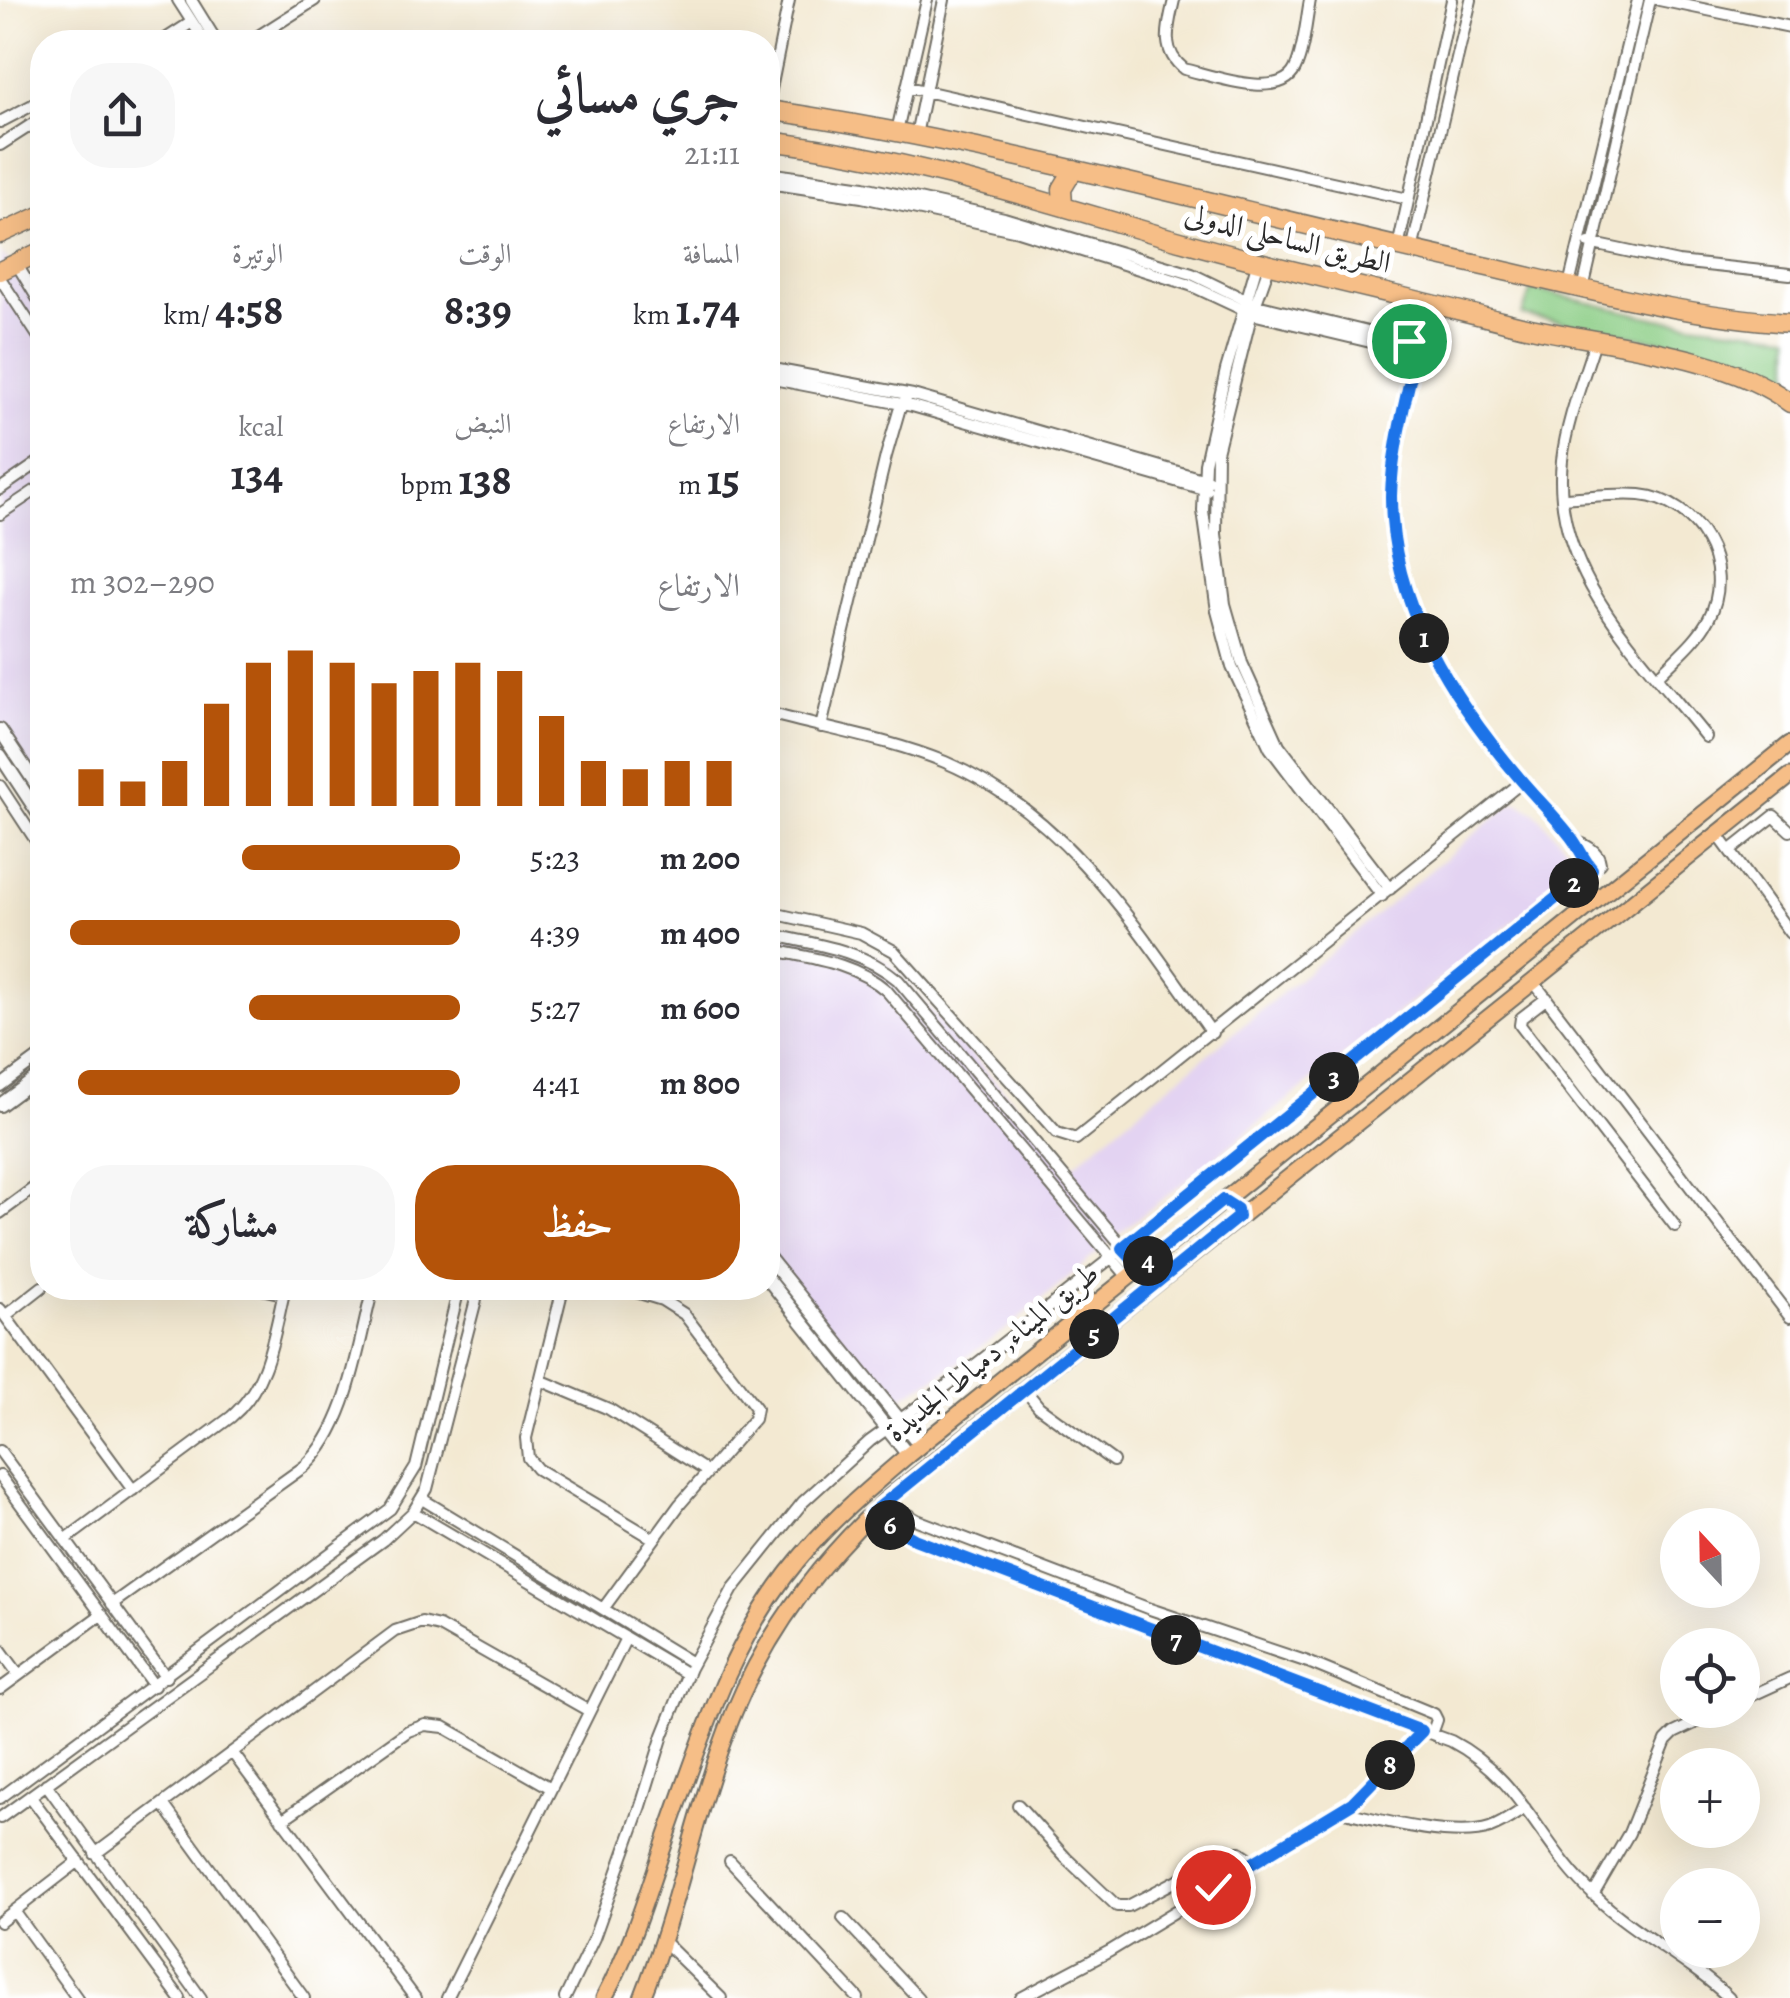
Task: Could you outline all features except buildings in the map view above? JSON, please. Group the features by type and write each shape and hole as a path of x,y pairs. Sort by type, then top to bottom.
{"highway":[{"name":"الطريق الساحلى الدولى","path":"780,109 1074,168 1661,308 1790,323"},
{"name":"الطريق الساحلى الدولى","path":"780,144 832,151 1030,195 1264,263 1513,324 1734,372 1790,403"},
{"path":"1030,195 1042,176 1038,161"},
{"path":"1063,205 1062,189 1074,168"},
{"path":"0,234 30,220"},
{"path":"5,270 30,257"}],"main road":[{"name":"طريق الميناء, دمياط الجديدة","path":"604,1998 625,1952 696,1751 738,1650 765,1604 831,1522 914,1450 1790,744"},
{"name":"طريق الميناء, دمياط الجديدة","path":"642,1998 664,1942 716,1761 756,1665 812,1578 871,1514 1790,776"},
{"path":"1240,1186 1241,1198 1254,1204"},
{"path":"1223,1200 1234,1206 1238,1217"}],"street":[{"path":"178,0 197,30"},
{"path":"190,0 210,30"},
{"path":"267,30 314,0"},
{"path":"780,46 789,0"},
{"path":"897,131 926,0"},
{"path":"916,135 944,0"},
{"path":"1174,0 1166,36 1176,63 1184,69 1265,87 1282,82 1295,69 1310,0"},
{"path":"1405,248 1408,199 1452,0"},
{"path":"1405,248 1471,0"},
{"path":"1576,287 1580,242 1638,0"},
{"path":"1576,287 1594,244 1650,0"},
{"path":"1659,0 1790,28"},
{"path":"180,30 192,22"},
{"path":"907,87 1408,199"},
{"path":"0,122 30,106"},
{"path":"0,145 30,126"},
{"path":"780,175 864,187 1004,218 1192,274 1249,308"},
{"path":"566,1998 616,1880 689,1669 734,1589 780,1529 829,1476 893,1423 970,1369 1111,1258 1592,869 1442,672 1416,620 1398,564 1392,519 1392,473 1416,353 1409,341 1249,308 1018,231 862,197 780,185"},
{"path":"1580,242 1678,262 1790,274"},
{"path":"1264,263 1249,308 1209,486 1221,581 1230,627 1248,680 1288,758 1386,893"},
{"path":"5,270 30,294"},
{"path":"5,270 30,319"},
{"path":"1595,341 1565,444 1562,498 1566,525 1584,576 1706,738"},
{"path":"780,370 913,395 1209,486"},
{"path":"780,380 903,403 1209,486"},
{"path":"821,727 886,456 903,403 913,395"},
{"path":"0,489 30,468"},
{"path":"0,514 30,494"},
{"path":"1562,498 1640,495 1662,500 1699,527 1711,547 1718,579 1710,616 1698,635 1658,676"},
{"path":"780,716 945,762 1027,812 1109,894 1212,1033"},
{"path":"0,730 30,775"},
{"path":"0,755 30,801"},
{"path":"780,915 860,933 894,950 1057,1133 1070,1139 1083,1136 1522,782"},
{"path":"0,786 30,832"},
{"path":"1730,851 1774,816 1790,831"},
{"path":"1716,832 1790,933"},
{"path":"780,937 852,953 898,980 1122,1248 1134,1272"},
{"path":"780,952 862,972 887,991 1111,1258 1134,1272"},
{"path":"1533,981 1790,1318"},
{"path":"1547,998 1521,1018 1521,1027 1675,1226"},
{"path":"0,1086 30,1064"},
{"path":"0,1105 30,1083"},
{"path":"0,1213 30,1191"},
{"path":"780,1273 914,1450"},
{"path":"780,1293 893,1423"},
{"path":"30,1295 2,1313 132,1490"},
{"path":"65,1540 231,1417 250,1398 262,1377 282,1300"},
{"path":"112,1604 305,1466 322,1448 338,1416 369,1300"},
{"path":"0,1798 368,1528 398,1500 416,1467 456,1300"},
{"path":"0,1818 383,1540 413,1512 430,1479 476,1300"},
{"path":"559,1300 525,1445 532,1464 654,1539"},
{"path":"604,1610 654,1539 754,1419 754,1402 684,1314 662,1300"},
{"path":"540,1380 631,1421 708,1472"},
{"path":"1024,1390 1039,1407 1113,1462"},
{"path":"0,1450 166,1677"},
{"path":"1,1478 154,1686"},
{"path":"422,1499 604,1610 689,1669"},
{"path":"885,1501 917,1520 1150,1609 1308,1662 1434,1714 1436,1720 1427,1733 1341,1811 1110,1951 1021,1998"},
{"path":"413,1512 626,1638 689,1669"},
{"path":"871,1514 914,1539 1427,1733 1484,1759 1593,1895 1729,1998"},
{"path":"0,1689 102,1614"},
{"path":"96,1854 412,1622 439,1626 589,1712"},
{"path":"446,1998 626,1638"},
{"path":"0,1649 19,1675"},
{"path":"1760,1692 1790,1678"},
{"path":"282,1820 408,1731 425,1724 444,1726 550,1788"},
{"path":"1593,1895 1629,1833 1666,1741 1684,1728"},
{"path":"232,1752 415,1998"},
{"path":"46,1784 201,1998"},
{"path":"30,1796 180,1998"},
{"path":"163,1804 304,1998"},
{"path":"1018,1805 1114,1904 1128,1906 1235,1852 1254,1862"},
{"path":"1341,1811 1407,1826 1468,1831 1494,1827 1525,1808"},
{"path":"0,1922 79,1862"},
{"path":"730,1862 858,1998"},
{"path":"1156,1892 1170,1912"},
{"path":"14,1912 77,1998"},
{"path":"842,1918 918,1998"},
{"path":"664,1942 721,1998"}],"shaded area":[{"path":"1,252 30,289 30,791 0,746"},
{"path":"1519,803 1534,812 1584,866 1136,1220 1007,1329 939,1376 880,1409 780,1285 780,928 847,942 886,960 1070,1168 1511,804"}],"green space":[{"path":"1531,289 1658,319 1790,335 1790,386 1713,351 1522,315"}],"route":[{"path":"1213,1887 1352,1803 1422,1731 914,1539 871,1514 1238,1217 1237,1209 1223,1200 1140,1267 1122,1248 1592,869 1458,696 1427,644 1406,592 1394,542 1391,492 1416,353 1409,341"}]}
